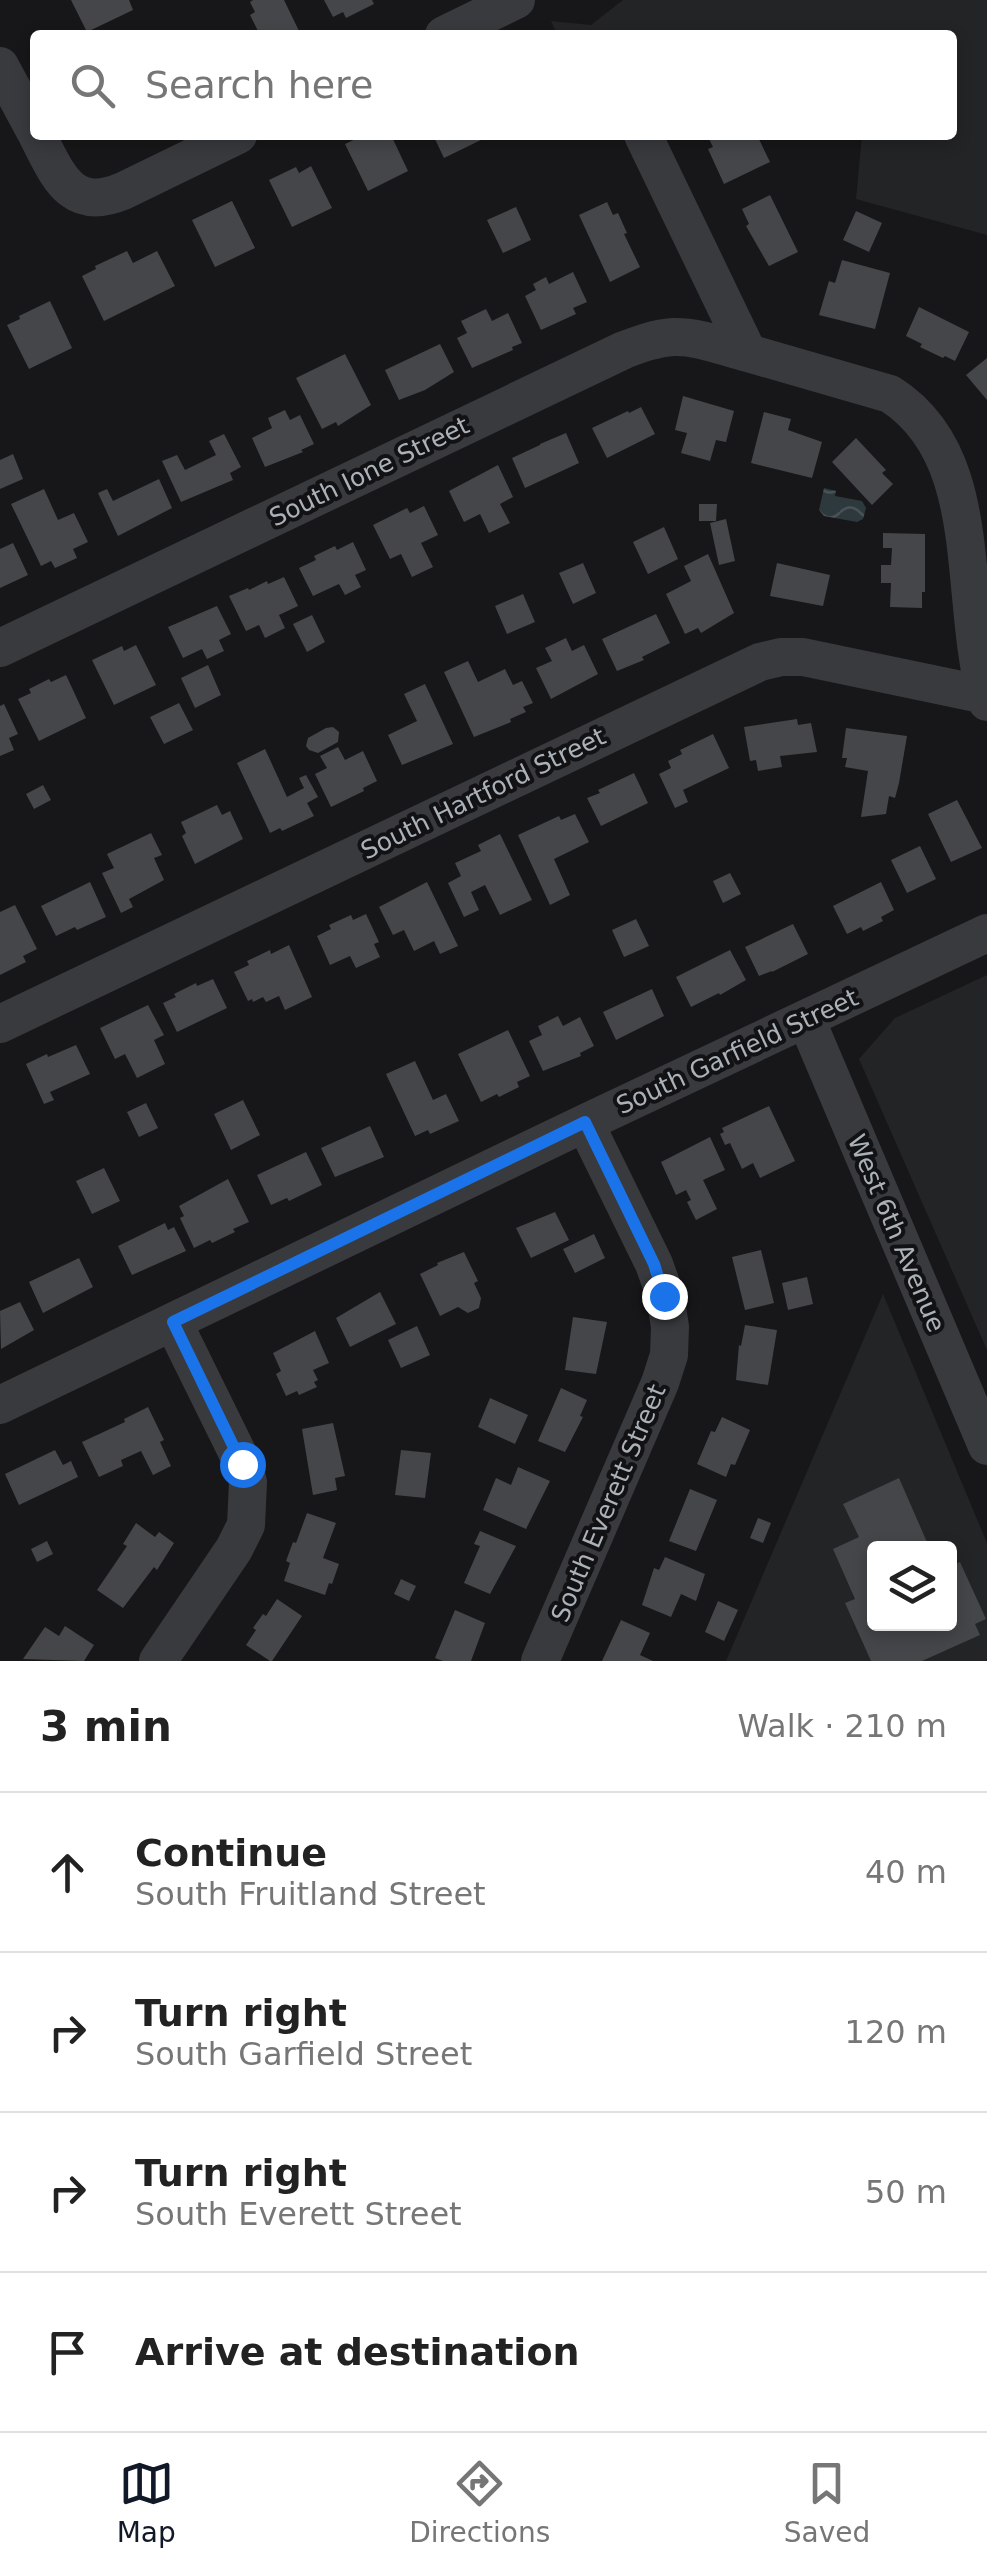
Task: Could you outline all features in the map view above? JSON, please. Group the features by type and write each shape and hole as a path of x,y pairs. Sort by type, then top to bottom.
{"street":[{"path":"454,30 516,0"},
{"path":"0,66 30,122"},
{"path":"40,140 58,177 78,194 91,198 106,198 123,191 228,140"},
{"path":"644,140 748,353"},
{"name":"South Ione Street","path":"0,648 624,350 674,337 748,353 890,394 925,414 944,433 962,458 978,510 978,636 985,680"},
{"name":"South Hartford Street","path":"0,1024 760,662 781,657 803,658 985,680"},
{"name":"South Garfield Street","path":"0,1405 987,933"},
{"name":"West 6th Avenue","path":"806,1019 976,1389 987,1446"},
{"name":"South Everett Street","path":"540,1661 669,1355 670,1327 654,1264 585,1122"},
{"path":"158,1661 234,1549 246,1525 248,1502 248,1482 242,1464 173,1322"}],"shaded area":[{"path":"623,0 987,0 987,235 856,199 862,140 957,140 957,30 556,30 551,21 591,25"},
{"path":"987,975 987,1350 859,1059 895,1018"},
{"path":"883,1294 987,1543 987,1661 726,1661"}],"water":[{"path":"824,488 836,491 835,496 862,501 866,508 863,519 857,522 824,516 819,510"}],"building":[{"path":"71,0 129,0 133,10 86,30"},
{"path":"284,0 299,30 258,30 250,15 255,12 250,2"},
{"path":"324,0 372,0 374,4 346,18 343,12 333,17"},
{"path":"353,140 393,140 408,171 368,191 345,144"},
{"path":"435,140 481,140 444,158"},
{"path":"710,140 759,140 770,162 724,184 708,149 713,147"},
{"path":"311,166 332,208 292,227 269,180 296,167 299,173"},
{"path":"770,195 798,252 769,266 746,226 749,224 742,209"},
{"path":"232,201 255,248 215,267 192,220"},
{"path":"607,202 613,215 618,213 640,267 610,282 579,215"},
{"path":"516,207 531,240 503,253 487,220"},
{"path":"856,211 882,223 869,252 843,240"},
{"path":"127,251 133,263 157,251 175,286 104,321 82,276"},
{"path":"842,260 890,273 875,329 819,315 829,281 835,283"},
{"path":"573,272 587,302 573,308 576,314 541,330 525,296 536,290 533,284 546,277 549,284"},
{"path":"50,301 72,348 29,369 7,325"},
{"path":"919,307 969,332 955,361 920,347 922,344 906,336"},
{"path":"486,309 492,321 508,313 522,343 472,368 457,338 467,333 461,321"},
{"path":"440,344 454,372 399,400 385,370"},
{"path":"345,354 371,405 338,426 336,422 322,429 296,378"},
{"path":"987,358 987,400 966,375"},
{"path":"683,396 734,411 726,442 716,440 710,461 681,453 687,433 675,430"},
{"path":"641,407 655,434 607,458 592,428"},
{"path":"285,410 290,420 300,415 314,444 265,467 252,438 272,428 268,418"},
{"path":"764,412 791,419 788,430 822,442 812,478 751,463"},
{"path":"566,433 579,463 525,488 512,458"},
{"path":"224,434 241,467 230,473 233,480 181,502 162,461 177,455 185,470 216,455 209,441"},
{"path":"856,438 886,470 882,473 893,484 872,505 832,462"},
{"path":"13,454 23,479 0,489 0,460"},
{"path":"498,465 513,497 500,504 510,523 489,533 480,514 464,522 449,491"},
{"path":"159,479 172,508 118,536 98,493 107,489 113,501"},
{"path":"44,489 58,520 74,513 88,542 73,549 77,558 55,568 51,561 41,566 11,504"},
{"path":"699,504 717,504 716,521 699,521"},
{"path":"424,506 438,535 421,543 433,567 412,577 401,554 390,559 373,525 407,508 410,513"},
{"path":"726,519 735,561 719,565 710,523"},
{"path":"664,527 678,559 648,574 633,542"},
{"path":"883,533 925,534 922,608 890,607 891,583 881,583 881,565 891,565 892,548 883,548"},
{"path":"353,542 366,570 355,575 361,587 345,595 339,584 313,596 299,568 316,560 314,556"},
{"path":"13,543 28,575 0,588 0,549"},
{"path":"708,554 734,613 701,633 698,628 685,634 666,594 691,581 684,566"},
{"path":"583,563 596,593 573,604 559,573"},
{"path":"777,563 830,575 823,606 770,596"},
{"path":"284,577 298,606 279,615 285,628 265,638 259,625 246,631 229,596"},
{"path":"523,594 535,622 507,634 495,606"},
{"path":"217,606 231,634 219,640 224,651 207,659 202,649 183,658 168,627"},
{"path":"656,614 670,643 617,671 602,639"},
{"path":"312,615 325,642 307,652 293,624"},
{"path":"566,638 572,651 584,645 598,674 551,699 536,668 552,661 545,648"},
{"path":"136,645 156,685 114,705 92,660 122,646 124,651"},
{"path":"468,661 478,682 505,669 513,685 522,681 533,703 523,707 526,712 510,719 511,722 474,737 444,672"},
{"path":"208,665 221,695 195,708 181,678"},
{"path":"66,675 86,718 39,741 18,699 49,679 51,682"},
{"path":"425,684 453,744 402,765 388,735 417,721 404,694"},
{"path":"179,703 193,730 164,744 150,717"},
{"path":"4,704 18,734 9,738 14,750 0,756 0,706"},
{"path":"797,719 798,725 811,723 817,752 780,756 782,767 758,771 756,760 750,761 744,727"},
{"path":"333,727 339,732 338,742 318,753 309,750 308,738"},
{"path":"846,728 907,736 895,798 889,796 886,814 861,817 868,771 845,767 847,758 842,758"},
{"path":"713,734 729,768 683,790 688,802 675,808 659,774 671,768 668,761 682,754 680,750"},
{"path":"338,747 345,760 363,751 377,781 331,807 315,774 327,768 320,756"},
{"path":"265,749 287,797 304,788 299,778 306,775 318,797 307,803 314,816 270,833 237,763"},
{"path":"634,773 648,803 601,826 587,798"},
{"path":"43,785 51,800 34,809 26,794"},
{"path":"957,800 982,848 951,862 928,814"},
{"path":"217,805 222,815 230,811 243,839 195,864 182,836 186,833 181,822"},
{"path":"575,814 589,842 554,859 570,895 550,905 518,835 559,816 561,820"},
{"path":"151,833 162,855 154,858 164,880 129,899 133,907 121,913 102,873 114,868 107,854"},
{"path":"500,834 532,900 500,915 485,885 471,892 479,910 464,917 448,883 461,876 455,863 481,851 478,845"},
{"path":"920,846 936,879 907,893 891,860"},
{"path":"730,873 741,894 723,903 713,881"},
{"path":"90,882 106,917 56,936 41,906"},
{"path":"427,882 458,946 440,954 434,941 414,951 404,930 393,935 379,907"},
{"path":"881,882 894,910 881,917 883,921 847,934 833,906"},
{"path":"15,905 37,949 23,956 26,962 0,975 0,912"},
{"path":"366,914 379,942 374,944 380,957 356,968 350,956 330,965 317,936 331,929 329,925 351,915 353,920"},
{"path":"636,919 649,946 624,957 612,930"},
{"path":"793,924 808,954 759,976 745,947"},
{"path":"289,945 312,997 285,1010 279,996 266,1002 263,997 248,1001 234,972 249,965 247,961"},
{"path":"730,950 746,980 691,1007 676,977"},
{"path":"213,979 227,1008 177,1032 163,1003 196,983 197,986"},
{"path":"652,989 664,1016 616,1040 603,1012"},
{"path":"148,1005 164,1035 154,1040 165,1064 137,1078 125,1054 115,1059 100,1028"},
{"path":"558,1016 563,1026 580,1017 594,1046 581,1056 543,1071 529,1041 542,1035 538,1026"},
{"path":"508,1030 530,1076 517,1082 519,1087 481,1102 458,1054"},
{"path":"76,1045 90,1074 50,1092 54,1100 44,1104 26,1064"},
{"path":"415,1061 433,1100 446,1094 459,1121 415,1136 386,1074"},
{"path":"243,1100 260,1135 231,1150 214,1114"},
{"path":"146,1103 158,1128 139,1137 127,1112"},
{"path":"769,1106 795,1161 760,1178 753,1163 742,1169 730,1143 725,1145 720,1134 724,1132 722,1128"},
{"path":"370,1126 384,1157 335,1177 321,1148"},
{"path":"710,1137 725,1170 703,1180 717,1209 696,1220 686,1190 676,1195 661,1162"},
{"path":"306,1152 322,1185 271,1205 257,1175"},
{"path":"104,1168 120,1201 92,1214 76,1181"},
{"path":"228,1179 249,1222 212,1243 210,1240 194,1248 180,1218 184,1216 179,1206"},
{"path":"555,1212 569,1240 531,1258 516,1228"},
{"path":"165,1223 168,1230 174,1227 186,1251 132,1275 118,1246"},
{"path":"594,1234 605,1258 575,1273 563,1249"},
{"path":"761,1250 774,1303 745,1310 732,1257"},
{"path":"464,1252 478,1281 474,1283 481,1298 479,1308 468,1313 458,1307 440,1316 420,1274"},
{"path":"79,1258 93,1287 43,1313 29,1282"},
{"path":"807,1277 813,1304 788,1310 782,1283"},
{"path":"380,1292 396,1324 350,1347 336,1318"},
{"path":"20,1302 34,1330 1,1349 0,1311"},
{"path":"573,1317 607,1322 596,1374 565,1370"},
{"path":"745,1325 777,1330 768,1385 736,1380"},
{"path":"417,1326 430,1355 401,1368 388,1340"},
{"path":"315,1331 329,1363 313,1370 317,1387 286,1396 276,1374 281,1371 273,1353"},
{"path":"561,1388 587,1400 565,1452 538,1441"},
{"path":"490,1398 528,1415 515,1444 478,1427"},
{"path":"148,1407 171,1466 153,1475 141,1451 121,1460 123,1466 99,1477 82,1442"},
{"path":"722,1417 750,1430 726,1477 697,1464 711,1431 715,1432"},
{"path":"333,1423 345,1476 335,1478 337,1490 313,1495 302,1429"},
{"path":"55,1450 63,1465 71,1461 78,1477 19,1505 5,1474"},
{"path":"401,1450 431,1453 425,1498 395,1495"},
{"path":"518,1467 550,1481 526,1529 483,1510 496,1478 511,1485"},
{"path":"899,1478 927,1541 867,1541 867,1631 957,1631 960,1562 986,1619 975,1624 980,1635 922,1661 871,1661 845,1603 855,1599 833,1549 859,1537 843,1504"},
{"path":"690,1489 717,1500 696,1551 669,1541"},
{"path":"307,1513 336,1523 323,1558 339,1564 325,1595 284,1581 290,1563 286,1561"},
{"path":"758,1518 771,1523 763,1543 750,1538"},
{"path":"136,1523 155,1537 159,1532 174,1543 157,1570 154,1567 123,1608 97,1590 127,1546 123,1544"},
{"path":"480,1531 516,1546 490,1594 464,1583 480,1546 474,1544"},
{"path":"47,1541 53,1554 37,1562 31,1549"},
{"path":"665,1557 705,1574 696,1601 681,1594 671,1617 642,1605 654,1568 659,1570"},
{"path":"401,1579 416,1586 409,1601 394,1594"},
{"path":"277,1599 302,1616 270,1661 246,1645 256,1630 253,1628"},
{"path":"718,1601 738,1610 724,1641 705,1632"},
{"path":"455,1610 485,1623 471,1661 435,1658"},
{"path":"621,1620 650,1633 640,1655 653,1661 602,1661"},
{"path":"65,1626 94,1645 84,1661 23,1659 45,1627 59,1636"}],"route":[{"path":"242,1464 173,1322 585,1122 654,1264 664,1296"}]}
